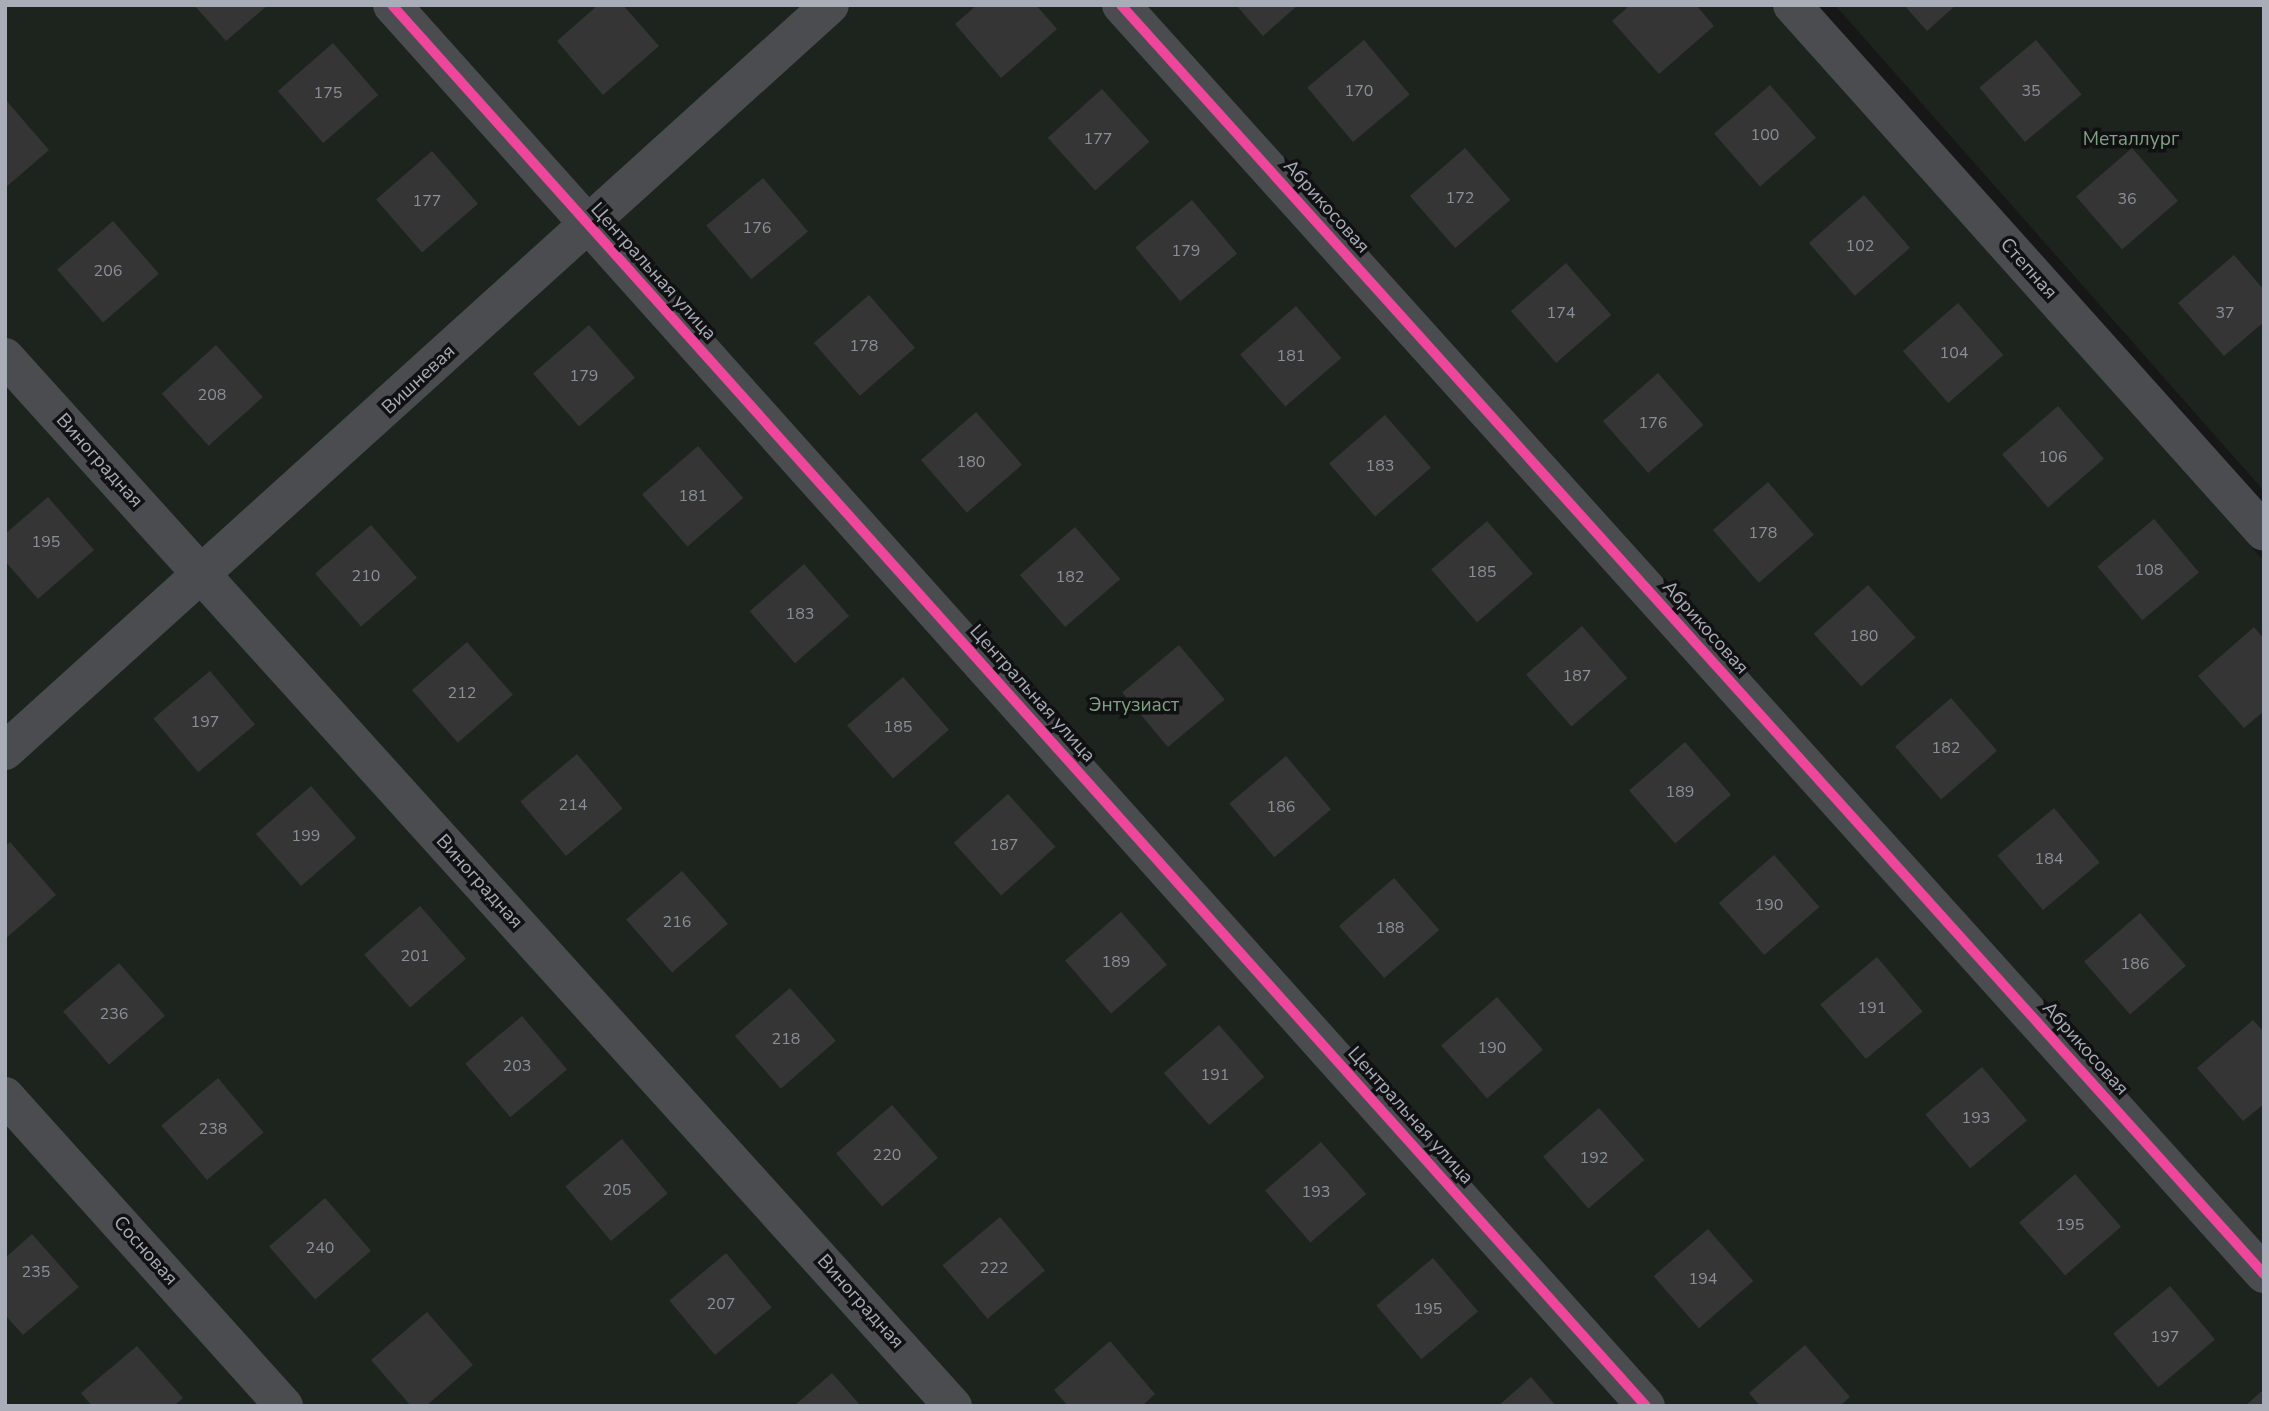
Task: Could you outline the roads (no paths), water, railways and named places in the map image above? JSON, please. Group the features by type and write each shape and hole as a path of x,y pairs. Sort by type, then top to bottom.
{"street":[{"name":"Центральная улица","path":"392,5 1646,1406"},
{"name":"Вишневая","path":"5,751 203,578 830,5"},
{"name":"Абрикосовая","path":"1121,5 2264,1274"},
{"name":"Степная","path":"1792,5 2264,532"},
{"name":"Виноградная","path":"5,357 953,1406"},
{"name":"Сосновая","path":"5,1096 284,1406"}],"park label":[{"name":"Металлург","path":"2131,140"},
{"name":"Энтузиаст","path":"1134,706"}]}
